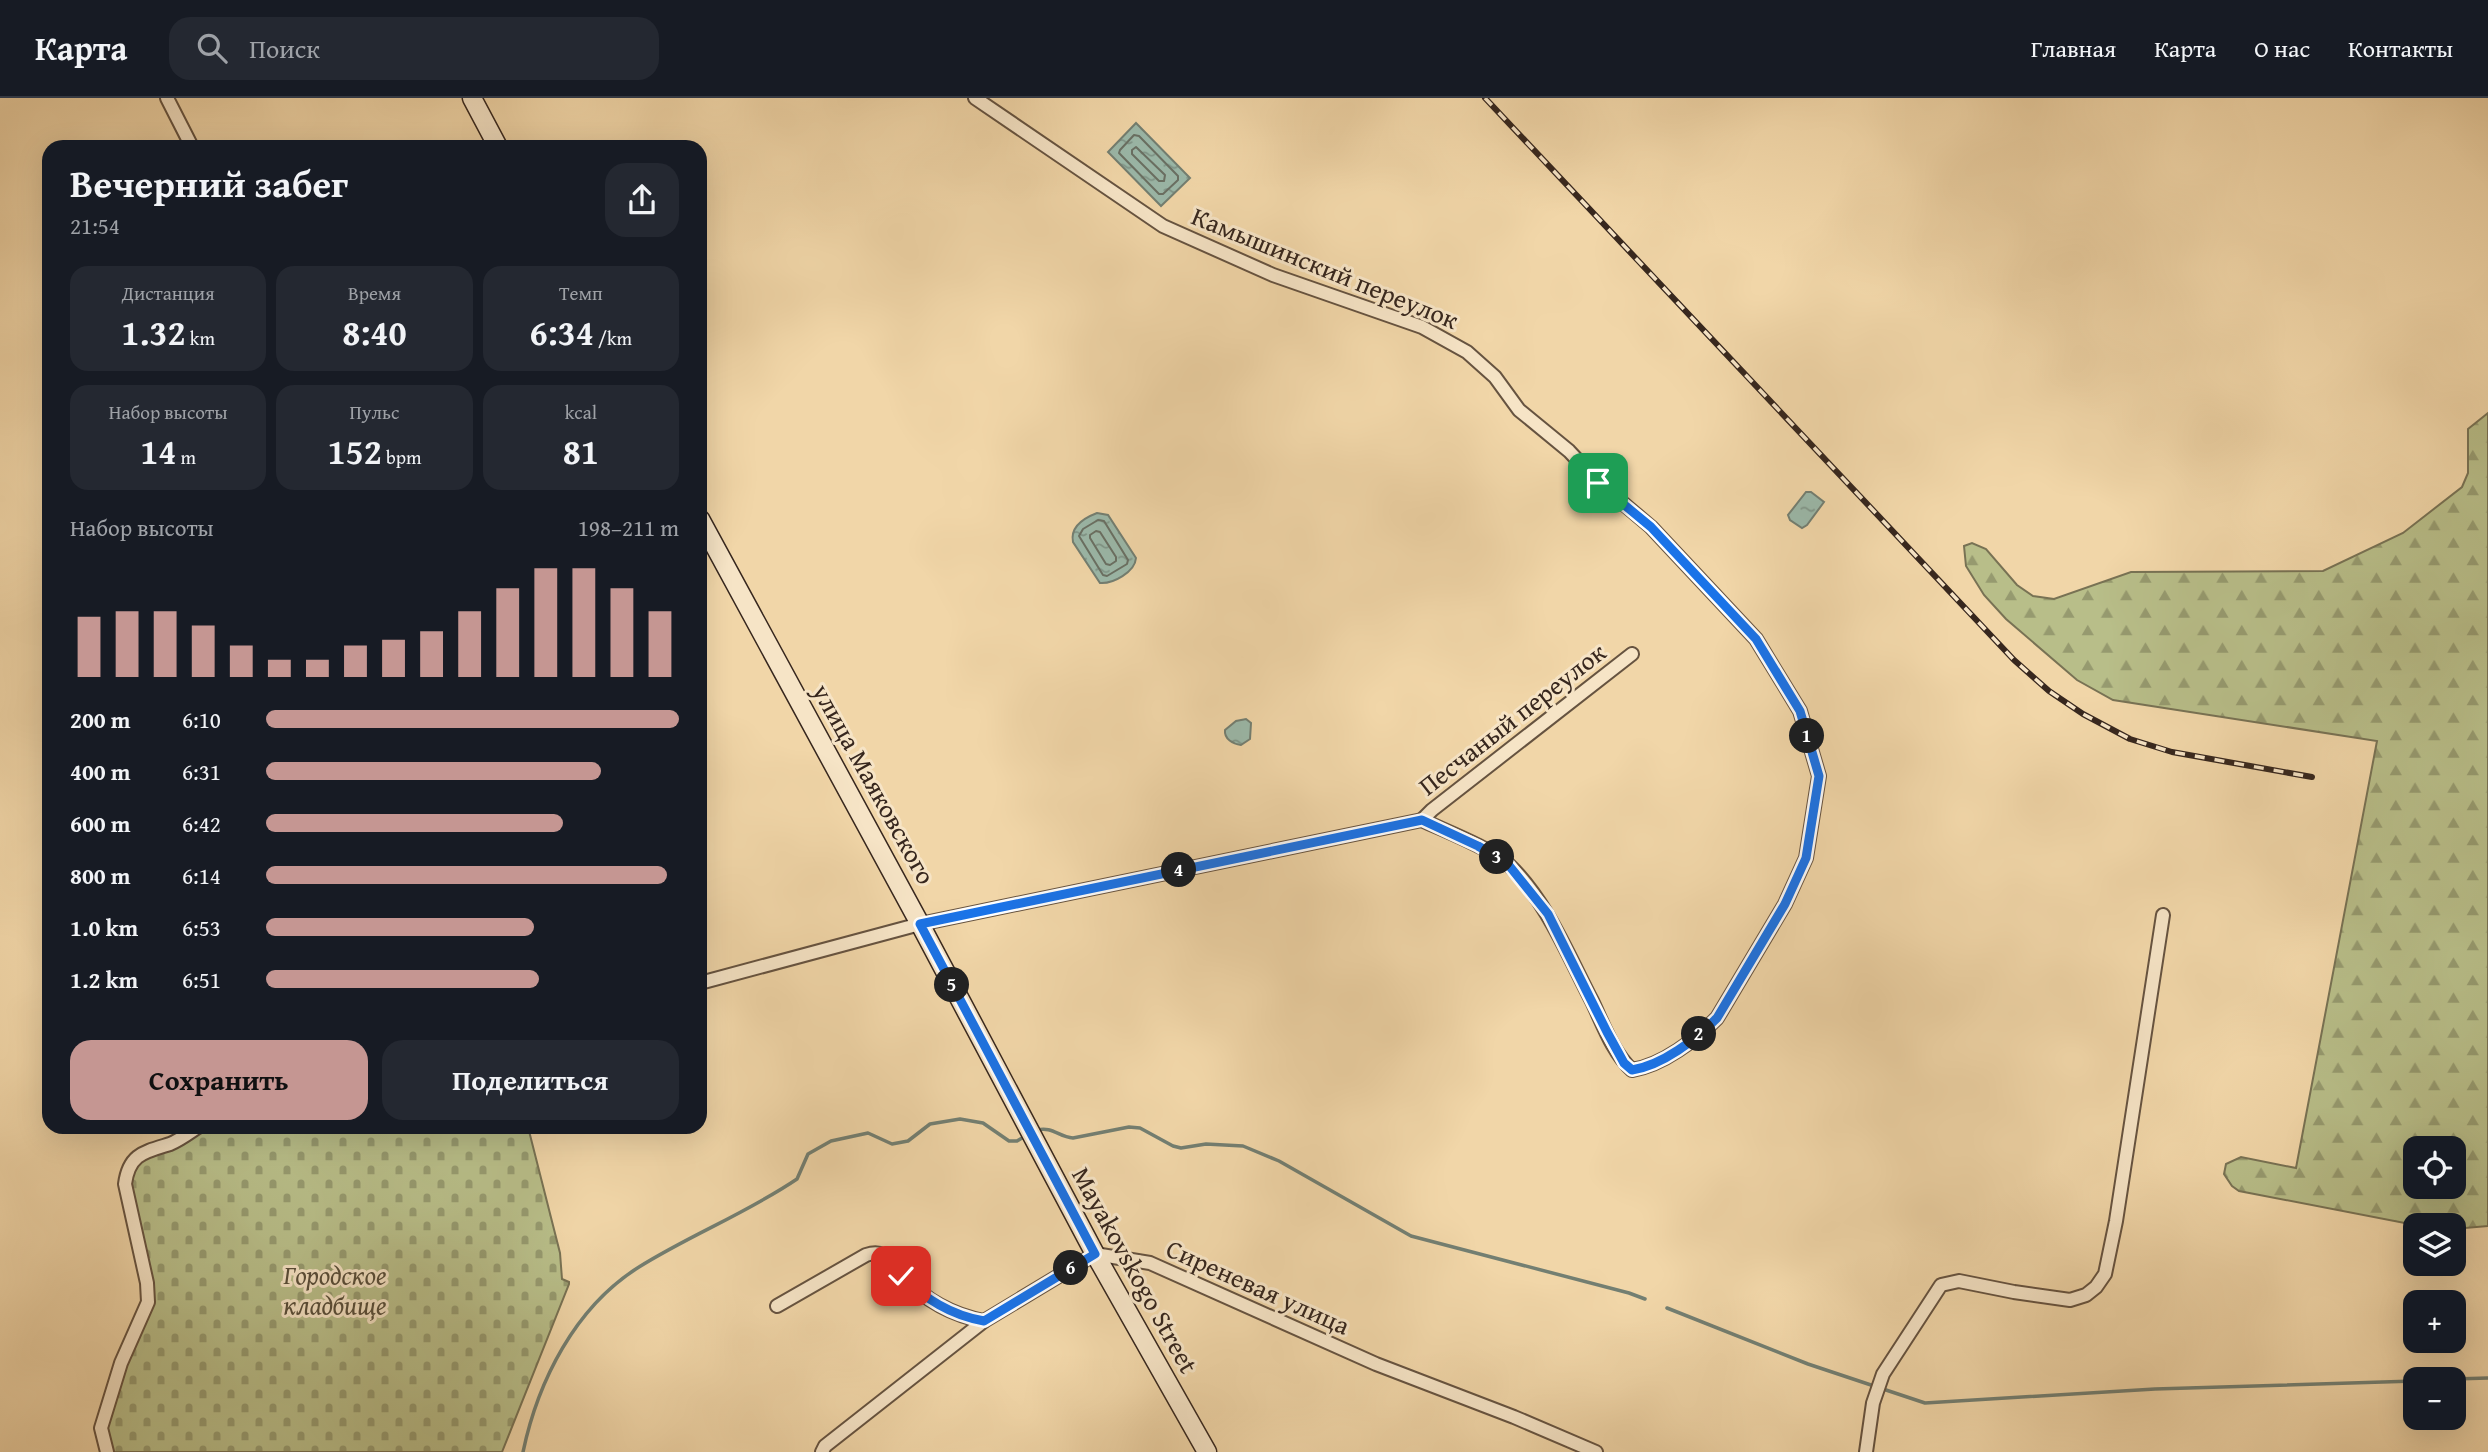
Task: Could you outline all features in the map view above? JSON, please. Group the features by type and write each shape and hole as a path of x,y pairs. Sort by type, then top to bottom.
{"street":[{"path":"167,98 188,140"},
{"path":"472,98 494,140"},
{"name":"Камышинский переулок","path":"975,98 1163,226 1273,275 1422,327 1467,352 1495,377 1519,410 1569,451 1598,483 1651,527 1756,639 1800,711 1819,776 1806,858 1785,904 1717,1018 1668,1056 1643,1068 1632,1070 1624,1063 1612,1042 1548,914 1507,863 1422,820"},
{"name":"улица Маяковского","path":"707,532 920,924 1019,1113"},
{"name":"Песчаный переулок","path":"1422,820 1632,654"},
{"path":"707,981 920,924 1422,820"},
{"path":"1866,1452 1873,1403 1883,1374 1941,1285 1959,1281 2070,1300 2086,1295 2105,1274 2116,1221 2163,915"},
{"name":"Mayakovskogo Street","path":"1019,1113 1207,1452"},
{"path":"107,1452 101,1428 121,1363 148,1302 147,1283 125,1184 127,1171 134,1158 153,1148 172,1143 187,1134"},
{"path":"777,1306 875,1252 883,1255 912,1286 940,1307 964,1318 984,1321"},
{"path":"822,1452 825,1446 984,1321 1095,1254"},
{"name":"Сиреневая улица","path":"1095,1254 1150,1263 1376,1364 1596,1452"}],"green space":[{"path":"2488,413 2488,1226 2466,1228 2466,1213 2403,1213 2403,1223 2239,1191 2224,1174 2226,1164 2241,1157 2296,1168 2377,741 2113,700 2077,680 2006,619 1984,595 1966,566 1964,546 1972,543 1986,549 2017,585 2033,596 2054,599 2131,572 2323,571 2403,533 2462,487 2468,473 2468,429"},
{"name":"Городское кладбище","path":"184,1134 530,1134 560,1253 562,1279 569,1284 502,1452 107,1452 101,1428 148,1302 125,1184 134,1159"}],"water":[{"path":"1136,123 1190,178 1161,206 1108,152"},
{"path":"1806,492 1811,492 1824,502 1802,528 1790,520 1788,515"},
{"path":"1097,513 1108,515 1136,558 1128,572 1105,583 1100,583 1073,542 1076,528 1083,520"},
{"path":"1246,719 1251,723 1250,739 1241,745 1235,744 1226,736 1225,730 1236,721"}],"waterway":[{"path":"523,1452 538,1399 549,1373 578,1324 596,1303 639,1267 797,1179 808,1154 831,1141 868,1133 892,1144 908,1141 930,1124 960,1119 983,1123 1009,1141 1017,1141 1027,1135"},
{"path":"1037,1130 1047,1129 1073,1138 1129,1127 1140,1128 1181,1148 1206,1144 1243,1146 1279,1161 1411,1236 1645,1299"},
{"path":"1667,1308 1808,1364 1925,1403 2155,1389 2403,1381"},
{"path":"2466,1379 2488,1378"}],"railway":[{"path":"1485,98 2014,660 2049,691 2083,714 2130,739 2172,752 2312,777"}],"route":[{"path":"901,1276 940,1307 964,1318 984,1321 1095,1254 920,924 1422,820 1507,863 1548,914 1607,1032 1624,1063 1632,1070 1643,1068 1668,1056 1717,1018 1785,904 1806,858 1819,776 1800,711 1756,639 1651,527 1598,483"}]}
